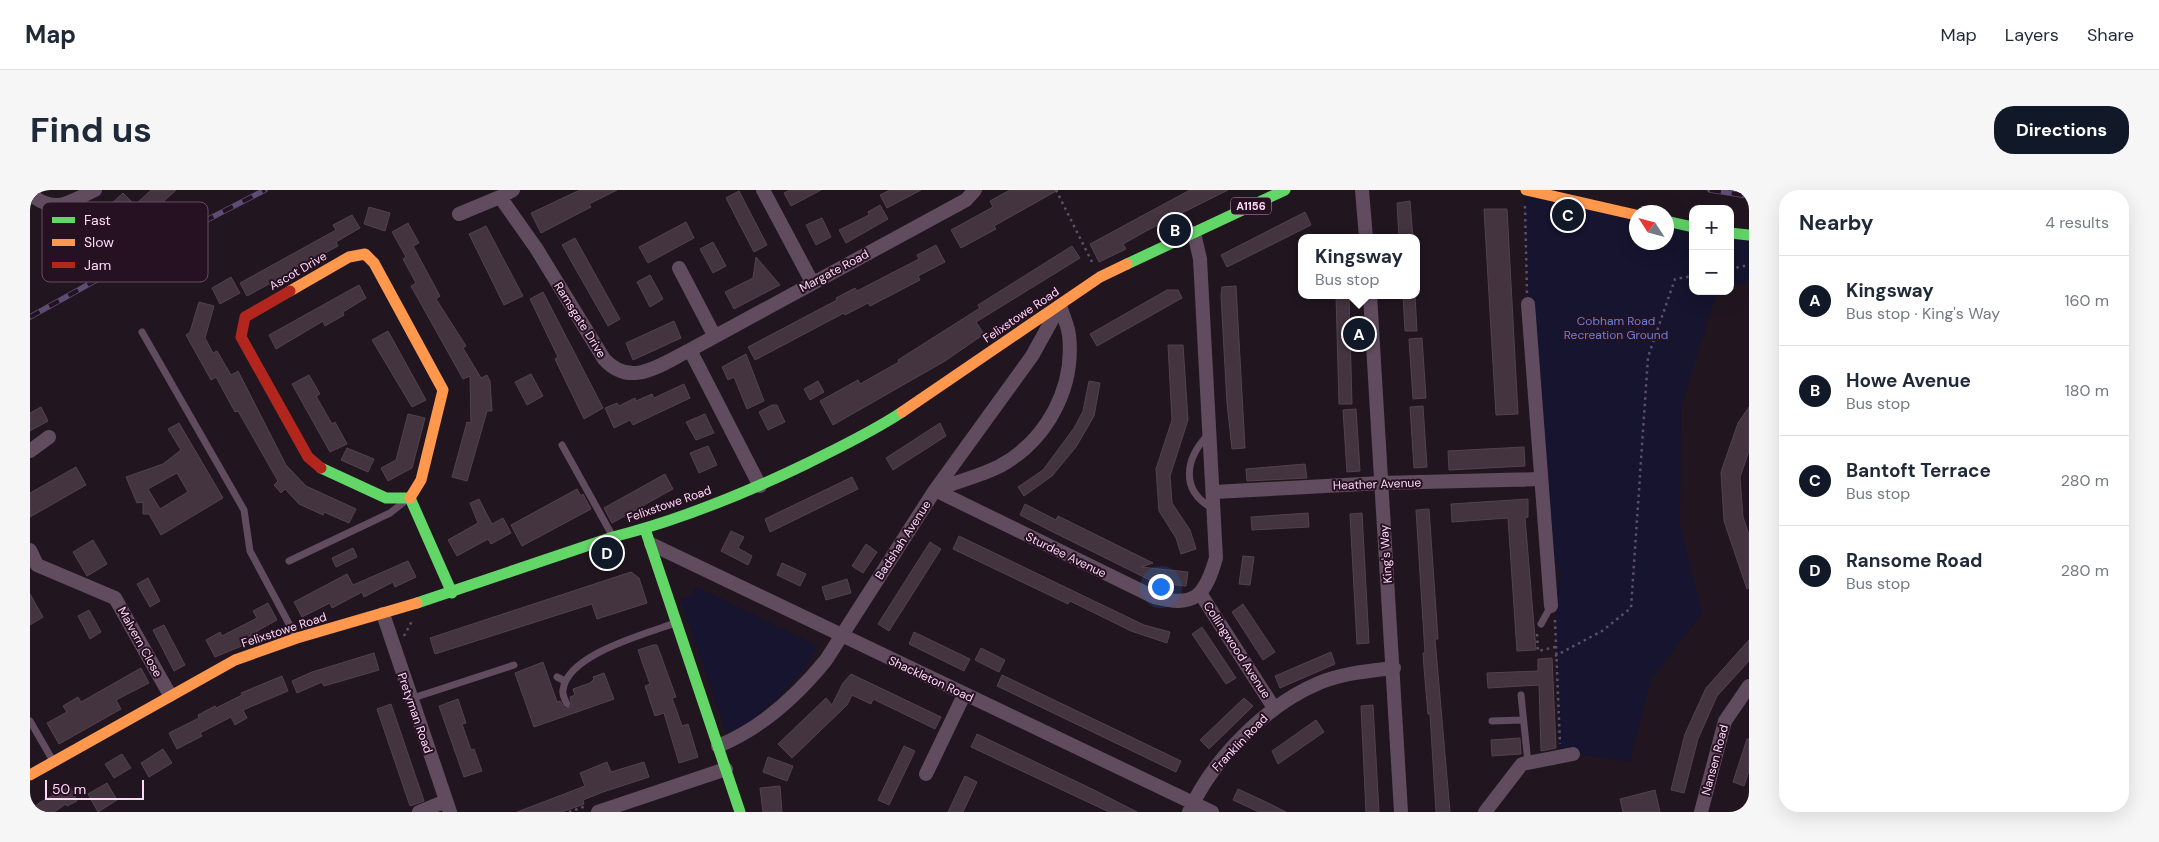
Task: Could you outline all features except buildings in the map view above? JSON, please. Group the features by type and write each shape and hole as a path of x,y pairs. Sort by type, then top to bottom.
{"main road":[{"name":"Felixstowe Road","path":"30,775 235,660 297,638 452,593 613,537 645,529 760,486 873,431 1100,278 1285,190"},
{"path":"1525,195 1629,214"},
{"path":"1674,223 1689,226"},
{"path":"1734,233 1749,235"},
{"name":"Ascot Drive","path":"365,254 374,263 444,390 421,480 410,498 386,498 321,468 308,457 241,336 245,317 349,257 365,254"},
{"path":"410,498 452,593"},
{"path":"645,529 740,812"}],"street":[{"path":"69,202 95,190"},
{"path":"459,214 514,190"},
{"path":"763,190 812,282"},
{"name":"Margate Road","path":"690,350 714,335 966,200 976,190"},
{"path":"1362,190 1366,234"},
{"path":"30,194 42,203"},
{"name":"Ramsgate Drive","path":"500,197 536,248 610,367 618,372 639,374 690,350"},
{"path":"1194,233 1200,259 1214,492 1216,558 1209,582 1200,593"},
{"path":"679,268 714,335"},
{"name":"King's Way","path":"1370,299 1394,668 1401,812"},
{"path":"1528,304 1550,606"},
{"path":"935,490 1000,466 1036,438 1052,417 1067,386 1070,355 1069,334 1060,306"},
{"name":"Badshah Avenue","path":"718,746 736,738 769,718 791,699 826,660 935,490 1032,356 1060,306"},
{"path":"690,350 760,486"},
{"path":"30,451 49,437"},
{"name":"Heather Avenue","path":"1214,492 1381,483 1541,479"},
{"name":"Sturdee Avenue","path":"935,490 1154,597 1173,602 1187,600 1200,593"},
{"name":"Shackleton Road","path":"651,544 964,695 1191,808 1212,812"},
{"name":"Malvern Close","path":"30,550 38,565 115,598 170,695"},
{"name":"Collingwood Avenue","path":"1200,593 1274,708"},
{"name":"Pretyman Road","path":"383,614 410,700 448,807"},
{"name":"Franklin Road","path":"1191,808 1207,778 1220,762 1274,708 1319,683 1346,675 1394,668"},
{"name":"Nansen Road","path":"1701,812 1725,721 1749,686"},
{"path":"926,774 964,695"},
{"path":"1485,812 1522,764 1567,755"},
{"path":"598,812 726,768"},
{"path":"419,812 448,807"}],"lane":[{"path":"142,332 244,510 250,551 297,638"},
{"path":"1210,433 1196,446 1189,462 1190,482 1196,495 1214,509"},
{"path":"562,445 613,537"},
{"path":"289,561 390,513 410,498"},
{"path":"1541,624 1550,606"},
{"path":"566,704 563,694 565,681 584,659 676,623"},
{"path":"410,700 514,665"},
{"path":"557,677 565,681"},
{"path":"1521,695 1528,763"},
{"path":"1492,721 1523,720"},
{"path":"30,721 54,762"}],"path":[{"path":"1056,190 1100,278"},
{"path":"1525,195 1528,304"},
{"path":"1734,268 1749,266"},
{"path":"1555,656 1602,631 1631,608 1648,357 1675,279 1689,277"},
{"path":"1550,606 1555,619 1555,656 1567,755"},
{"path":"399,632 401,641 416,616 409,618"},
{"path":"1537,634 1538,651 1555,647"}],"green space":[{"name":"Cobham Road Recreation Ground","path":"1524,190 1629,213 1629,250 1674,250 1674,223 1689,226 1689,295 1716,295 1681,408 1680,525 1702,613 1651,680 1630,762 1559,751 1556,616 1559,569 1551,555 1528,304"},
{"path":"1734,233 1749,235 1749,281 1734,286"},
{"path":"695,586 818,646 810,660 779,697 755,718 728,737 680,600 692,596"}],"railway":[{"path":"208,219 265,190"},
{"path":"1710,190 1749,196"},
{"path":"30,317 93,282"}],"traffic: fast":[{"path":"1127,264 1285,190"},
{"path":"1674,223 1689,226"},
{"path":"1734,233 1749,235"},
{"path":"417,603 712,505 808,463 868,433 902,412"},
{"path":"321,468 386,498 410,498 452,593"},
{"path":"645,529 740,812"}],"traffic: slow":[{"path":"1526,190 1629,213"},
{"path":"290,291 349,257 365,254 374,263 443,390 421,480 410,498"},
{"path":"902,412 1100,277 1127,264"},
{"path":"30,775 235,660 297,638 417,603"}],"traffic: jam":[{"path":"290,291 245,317 241,337 308,457 321,468"}],"place":[{"name":"Bantoft Terrace","path":"1568,215"},
{"name":"Howe Avenue","path":"1175,230"},
{"name":"Kingsway","path":"1359,334"},
{"name":"Ransome Road","path":"607,553"}]}
